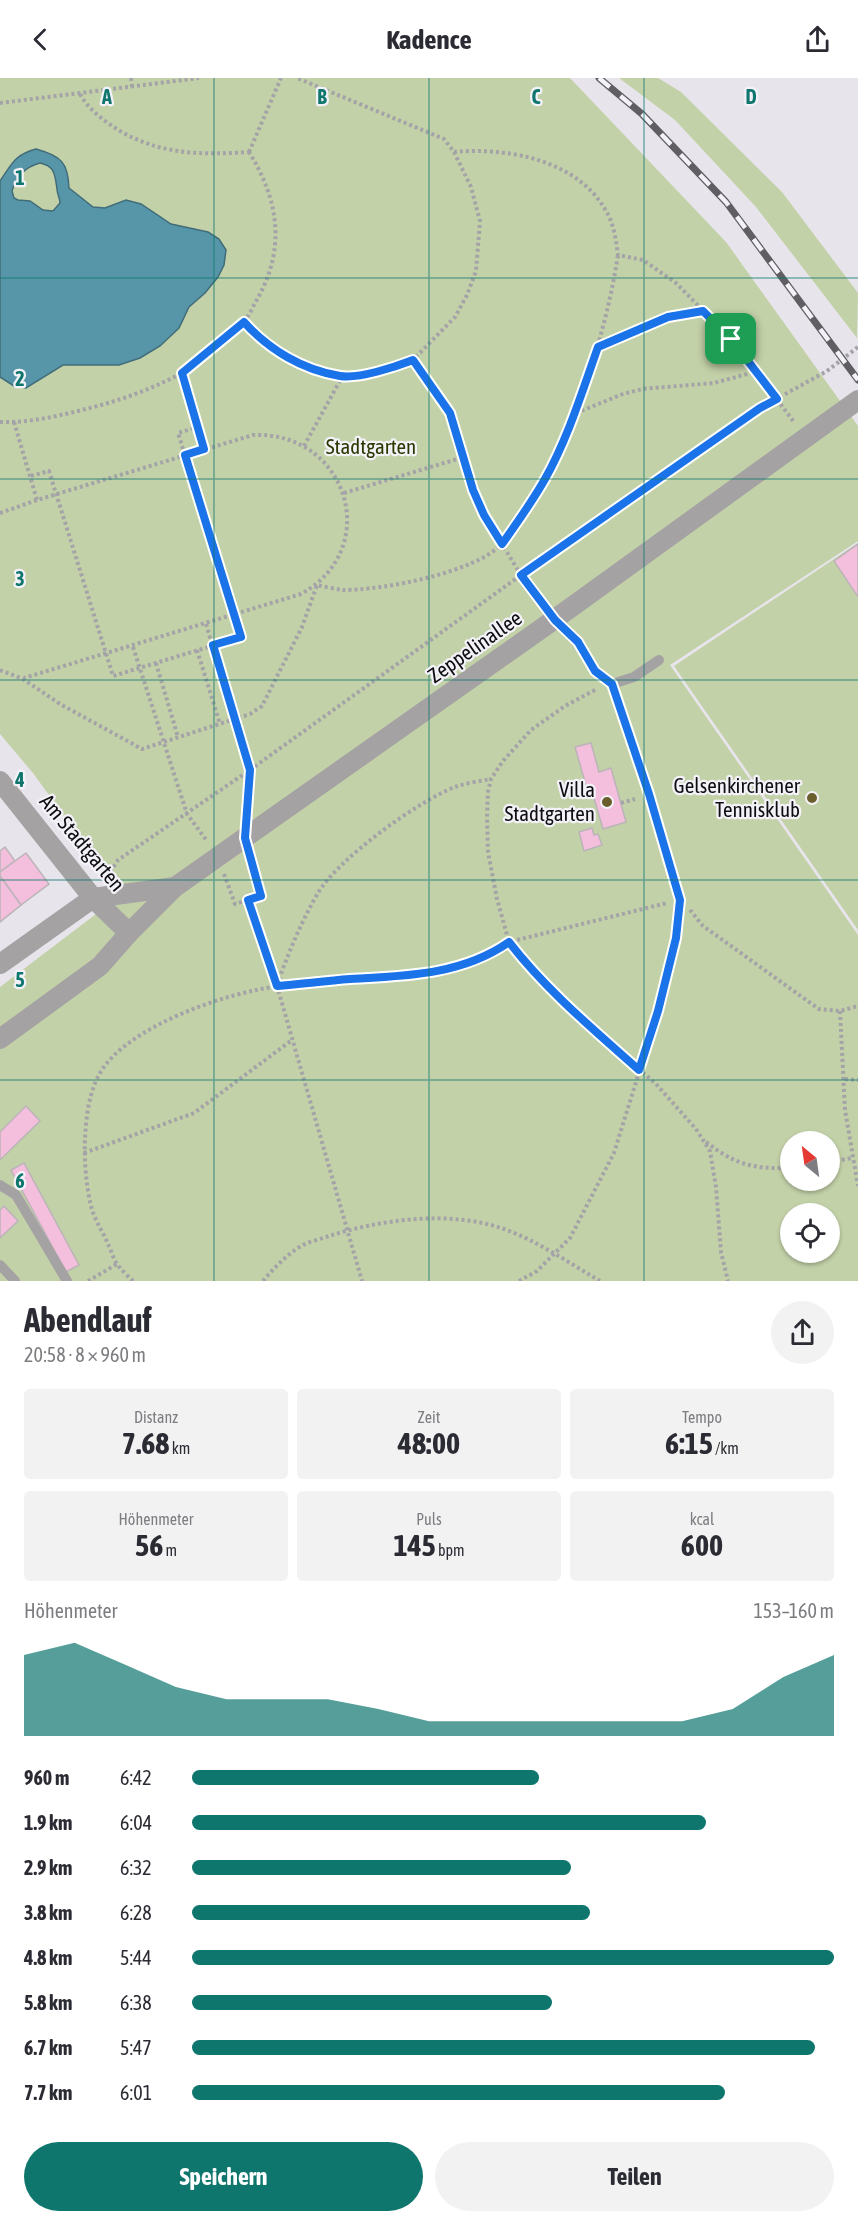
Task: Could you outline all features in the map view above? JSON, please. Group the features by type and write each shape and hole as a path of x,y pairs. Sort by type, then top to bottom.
{"street":[{"name":"Zeppelinallee","path":"0,1039 100,966 175,887 555,620 858,400"},
{"name":"Am Stadtgarten","path":"0,780 93,898 129,933"},
{"name":"Zeppelinallee","path":"0,964 93,898 175,887"}],"lane":[{"path":"555,620 578,642 595,671 612,684 649,794 680,900"},
{"path":"612,684 634,677 659,660"},
{"path":"0,1185 16,1195 67,1281"},
{"path":"0,1265 15,1281"}],"path":[{"path":"131,78 132,87"},
{"path":"0,103 199,78"},
{"path":"249,152 281,78"},
{"path":"244,322 279,354 309,368 342,376 377,371 413,360 455,317 476,271 480,221 471,187 454,152 444,139 297,78"},
{"path":"80,94 88,106 105,122 136,140 168,151 206,154 249,152"},
{"path":"317,585 341,590 372,588 444,573 468,565 502,544 546,477 575,414 598,347 618,255 616,239 607,211 591,189 562,170 514,154 478,150 454,152"},
{"path":"0,422 14,423 66,414 116,401 182,373 244,322 262,290 275,254 276,221 268,186 249,152"},
{"path":"618,255 644,260 676,283 731,339 806,437"},
{"path":"598,347 668,317 703,311"},
{"path":"93,898 118,860 250,770 521,575 760,408 827,371 858,347"},
{"path":"413,360 445,403 454,423 477,499 521,575 555,620"},
{"path":"575,414 623,394 642,389 714,383 755,372"},
{"path":"182,373 204,449"},
{"path":"304,446 342,376"},
{"path":"14,423 37,500"},
{"path":"31,477 49,471 113,676 140,668 241,637 178,433 198,427"},
{"path":"0,513 204,449 253,435 267,434 291,439 318,456 331,470 344,493 347,513 347,529 340,553 330,572 317,585 284,600 23,679"},
{"path":"344,493 464,457"},
{"path":"0,670 23,679 60,704 142,749 250,714 262,706 302,627 317,585"},
{"path":"133,646 187,814 218,857 235,904 261,896 245,838 250,770 206,624"},
{"path":"197,650 220,724"},
{"path":"156,663 178,737"},
{"path":"612,684 590,692 531,730 491,778 488,792 488,852 497,899 509,942 526,965 563,1003 656,1084 696,1129 710,1151 716,1186 721,1252 728,1281"},
{"path":"277,986 290,950 319,891 353,855 410,811 455,787 491,778"},
{"path":"248,900 277,986 362,1281"},
{"path":"133,1281 117,1264 91,1207 84,1153 91,1093 100,1072 118,1051 137,1036 194,1009 229,997 277,986 417,975 463,965 492,953 509,942 573,924 680,900"},
{"path":"680,900 703,926 819,1009 840,1011 858,1006"},
{"path":"519,1281 537,1271 570,1238 614,1153 658,1011 676,938 680,900"},
{"path":"840,1011 845,1110 858,1186"},
{"path":"84,1153 194,1113 292,1040"},
{"path":"845,1079 858,1080"},
{"path":"703,1140 725,1157 761,1169 780,1168"},
{"path":"840,1160 852,1158"},
{"path":"263,1281 282,1260 305,1244 391,1221 442,1219 501,1228 528,1238 600,1281"},
{"path":"88,1281 117,1264"}],"green space":[{"name":"Stadtgarten","path":"0,78 570,78 726,242 858,426 858,541 670,665 858,935 858,1281 0,1281 0,987 121,895 33,773 0,734"},
{"path":"619,78 658,78 681,92 782,192 858,293 857,338 756,207 675,120"},
{"name":"Gelsenkirchener Tennisklub","path":"858,543 858,930 674,666"}],"water":[{"path":"36,149 52,154 62,161 67,172 69,188 93,207 105,208 126,200 141,204 171,224 208,232 219,239 226,250 224,265 218,277 189,307 179,328 160,346 140,358 119,365 63,365 26,388 14,386 0,377 0,181 14,161 23,154","holes":["40,163 49,166 56,179 60,201 53,211 43,210 30,201 18,200 14,198 12,191 16,181 26,170"]}],"building":[{"path":"858,544 858,597 834,561"},
{"path":"591,743 599,772 611,768 626,822 603,829 593,795 589,796 575,747"},
{"path":"592,828 594,835 598,834 602,845 584,851 579,832"},
{"path":"5,847 15,861 0,872 0,851"},
{"path":"26,853 49,884 21,905 0,876 0,872"},
{"path":"0,876 21,905 0,922"},
{"path":"26,1106 40,1121 0,1160 0,1132"},
{"path":"24,1163 79,1265 66,1272 11,1170"},
{"path":"4,1206 18,1221 0,1238 0,1210"}],"railway":[{"path":"599,78 642,114 726,202 858,380"}],"place":[{"name":"Gelsenkirchener Tennisklub","path":"812,798"},
{"name":"Villa Stadtgarten","path":"607,802"}],"route":[{"path":"703,311 731,339 777,399 760,408 521,575 555,620 578,642 595,671 612,684 649,794 680,900 676,938 658,1011 639,1070 563,1003 526,965 509,942 492,953 463,965 417,975 277,986 248,900 261,896 245,838 250,770 213,645 241,637 185,455 204,449 182,373 244,322 253,333 279,354 309,368 342,376 395,367 413,360 450,413 473,490 484,515 502,544 546,477 575,414 598,347 668,317 703,311"}]}
